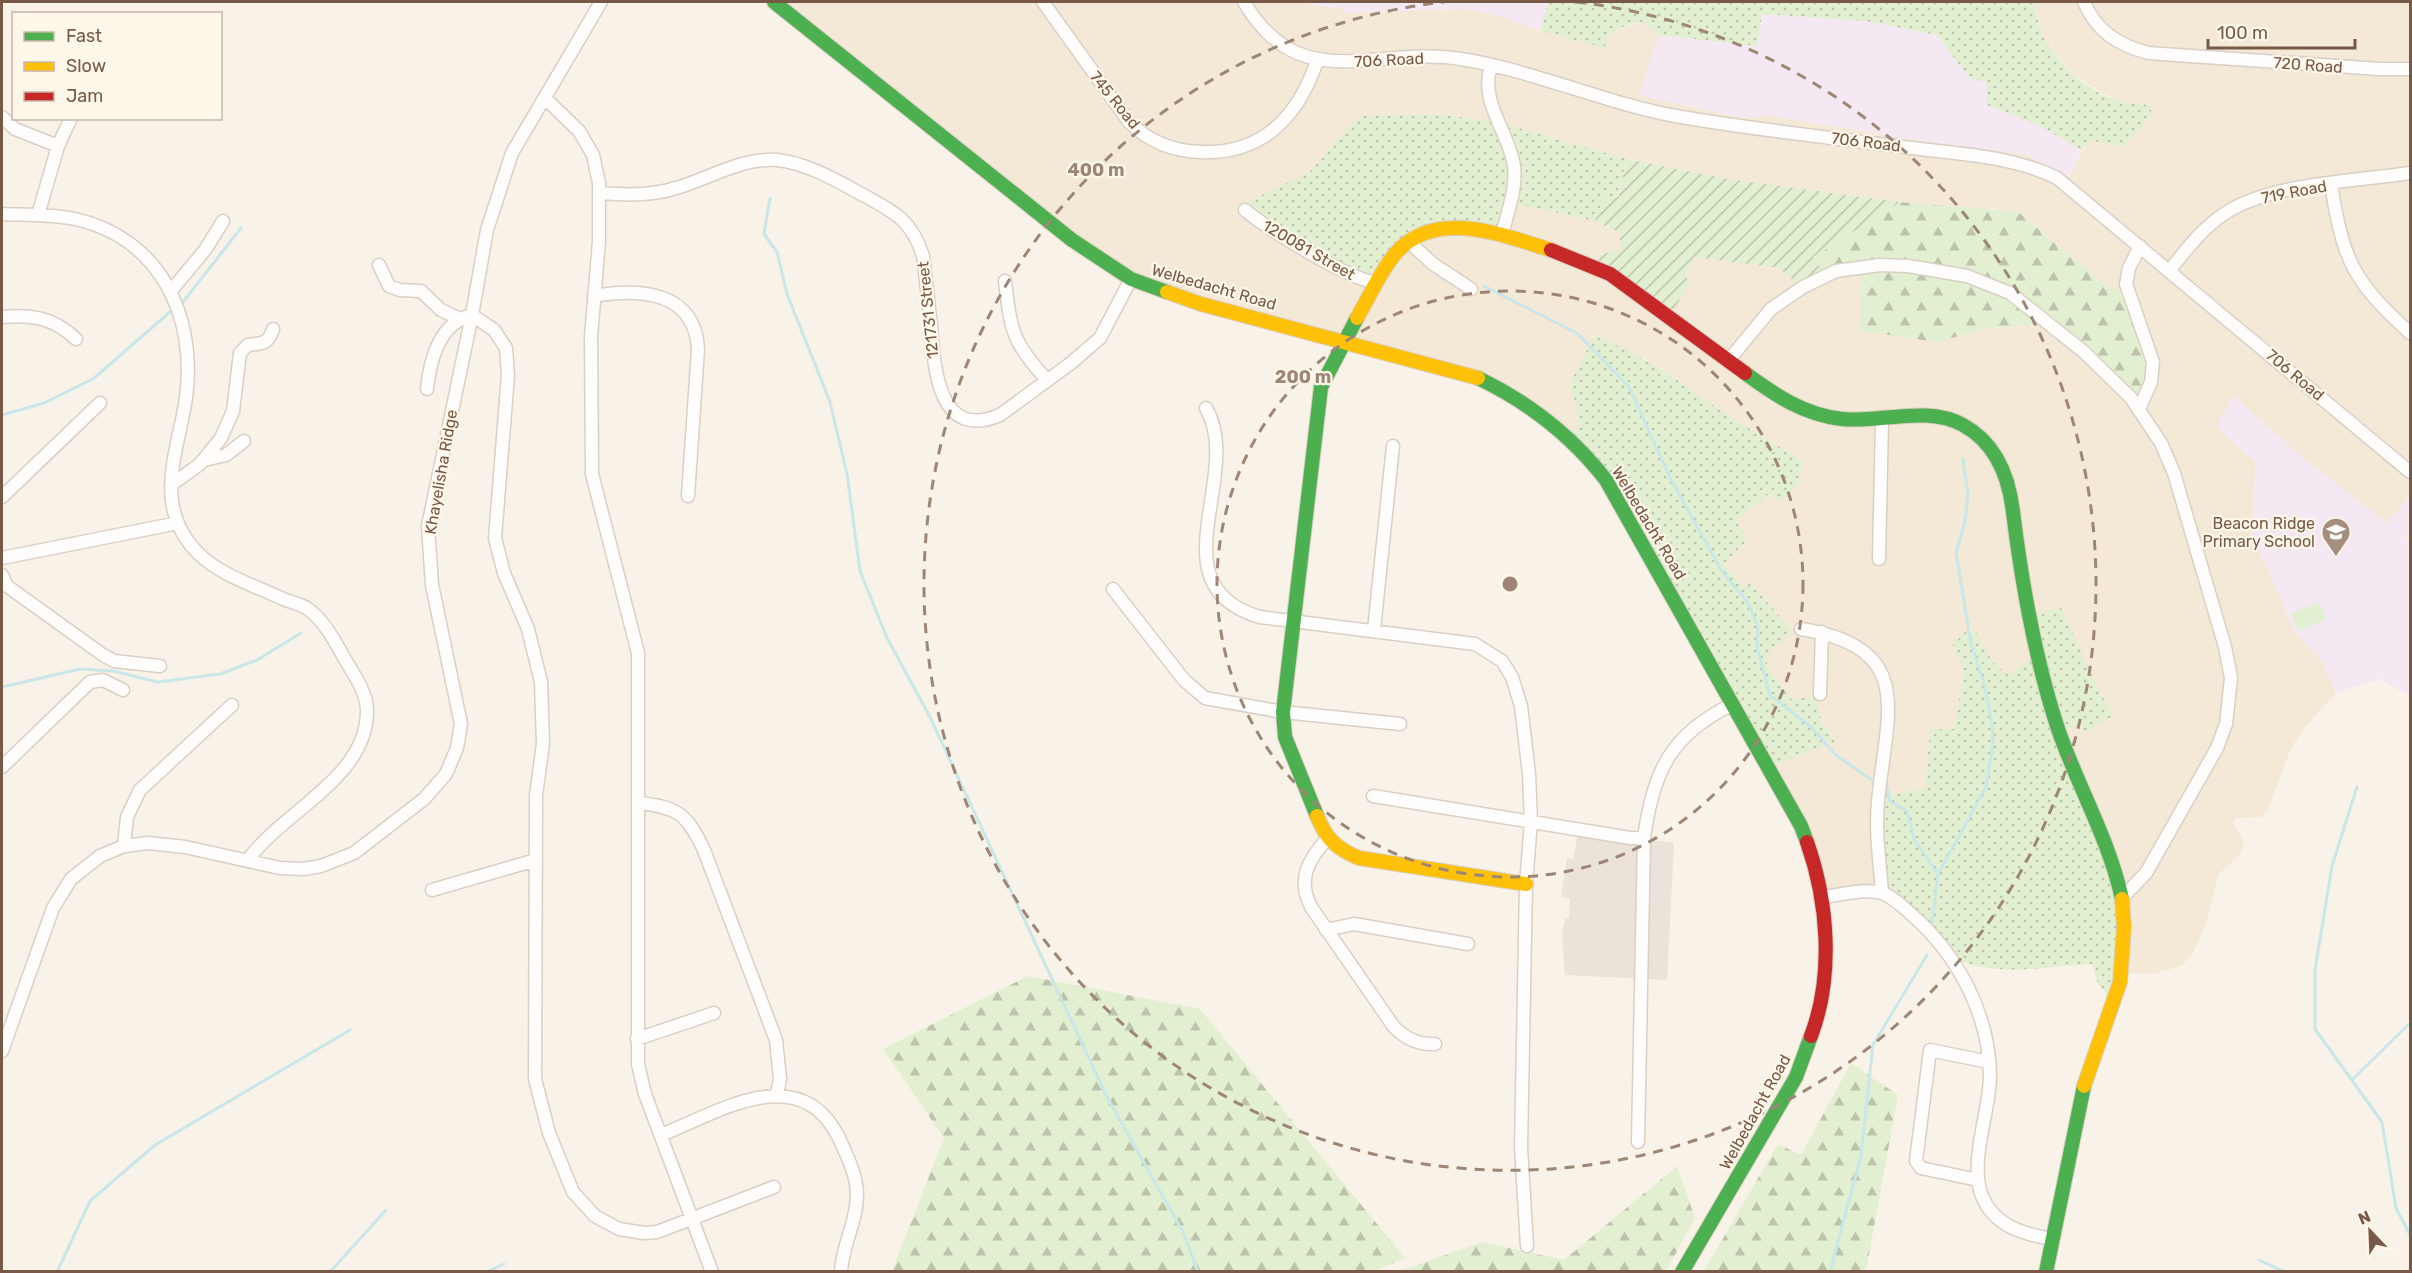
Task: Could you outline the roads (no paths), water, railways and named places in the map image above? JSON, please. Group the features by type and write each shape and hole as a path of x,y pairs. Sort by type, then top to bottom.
{"street":[{"name":"Khayelisha Ridge","path":"124,846 148,843 185,847 280,868 303,869 339,861 354,853 424,799 436,787 452,762 461,724 432,585 428,526 466,317 487,230 519,138 601,2"},
{"name":"Welbedacht Road","path":"774,2 1072,240 1131,279 1202,304 1473,375 1515,396 1544,415 1571,438 1594,463 1616,494 1801,826 1816,868 1823,897 1824,983 1805,1058 1682,1272"},
{"name":"745 Road","path":"1043,2 1129,122 1138,131 1169,147 1208,152 1233,151 1253,143 1281,123 1295,107 1305,92 1317,61"},
{"name":"706 Road","path":"1244,2 1262,27 1274,38 1317,61 1444,58 1491,66 1679,116 2024,165 2057,178 2410,472"},
{"name":"720 Road","path":"2084,2 2094,20 2111,37 2126,46 2148,53 2370,69 2410,69"},
{"path":"1491,66 1488,85 1491,103 1509,149 1514,174 1502,235"},
{"path":"545,98 571,121 593,155 599,194 594,296 592,474 639,653 638,1064 645,1094 712,1272"},
{"path":"2,117 15,129 58,146"},
{"path":"38,215 58,146 70,120"},
{"name":"121731 Street","path":"599,194 633,195 661,192 763,160 785,161 813,170 897,214 918,238 923,256 935,369 940,391 954,411 968,419 993,418 1047,380 1100,338 1131,279"},
{"name":"719 Road","path":"2169,271 2199,235 2228,211 2264,196 2410,173"},
{"path":"2331,184 2339,232 2357,277 2371,296 2410,333"},
{"name":"120081 Street","path":"1245,210 1269,228 1342,269 1366,281 1377,282"},
{"path":"2,214 74,219 99,227 118,237 149,260 170,292 189,350 186,399 173,452 171,485 178,524 200,555 226,572 308,609 326,630 357,678 365,697 365,734 353,760 269,836 248,860"},
{"path":"170,292 206,250 223,221"},
{"path":"1526,884 1482,879 1359,858 1340,850 1327,839 1288,746 1283,712 1318,396 1344,340 1395,254 1408,241 1425,231 1444,226 1502,235 1570,256 1610,274 1770,391 1803,410 1833,418 1929,417 1963,425 1988,444 2003,466 2011,492 2019,560 2038,661 2059,731 2112,856 2122,898 2124,927 2121,974 2083,1088 2046,1272"},
{"path":"1408,241 1433,264 1471,289"},
{"path":"2139,409 2151,382 2153,362 2126,284 2129,268 2140,246"},
{"path":"379,265 389,286 399,290 421,291 441,310 466,317 502,338 507,360 495,538 504,573 528,629 542,682 543,744 536,795 535,1079 542,1113 567,1179 586,1208 596,1216 619,1229 644,1233 657,1232 774,1187"},
{"path":"1729,360 1771,309 1803,287 1836,272 1862,266 1908,266 1967,276 2010,293 2104,370 2139,409 2161,443 2174,473 2225,647 2230,685 2226,724 2217,748 2146,873 2122,898"},
{"path":"1005,280 1013,333 1022,350 1047,380"},
{"path":"594,296 619,291 645,292 660,296 679,307 693,325 698,349 688,496"},
{"path":"2,317 45,318 56,322 76,339"},
{"path":"427,389 435,348 466,317"},
{"path":"171,485 204,460 221,438 233,411 240,353 248,345 260,346 266,342 273,329"},
{"path":"2,497 100,403"},
{"path":"1206,408 1213,422 1216,444 1206,540 1210,578 1222,598 1239,610 1260,617 1468,642 1485,648 1507,667 1521,706 1531,821 1526,884 1521,1147 1527,1246"},
{"path":"1879,559 1881,419"},
{"path":"204,460 226,455 244,441"},
{"path":"1374,630 1393,446"},
{"path":"2,558 178,524"},
{"path":"2,575 7,586 103,655 114,661 160,666"},
{"path":"1113,589 1184,680 1199,694 1223,702 1283,712 1400,724"},
{"path":"1801,629 1822,632 1848,640 1865,651 1881,668 1885,682 1887,743 1877,813 1882,893"},
{"path":"1820,694 1822,632"},
{"path":"2,767 90,682 103,680 123,690"},
{"path":"1638,1142 1644,838 1649,800 1667,757 1693,728 1733,704"},
{"path":"2,1051 4,1036 53,908 64,888 85,866 124,846 127,817 140,790 232,705"},
{"path":"1373,796 1630,838 1644,838"},
{"path":"639,803 661,806 680,813 694,829 704,850 772,1029 779,1063 777,1094"},
{"path":"1327,839 1308,864 1304,883 1308,901 1394,1027 1412,1040 1426,1045 1435,1044"},
{"path":"432,890 536,860"},
{"path":"1823,897 1863,892 1882,893 1917,919 1951,957 1974,1000 1989,1062 1989,1096 1978,1180 1985,1203 2003,1223 2025,1234 2052,1239"},
{"path":"1326,930 1343,925 1360,924 1468,944"},
{"path":"637,1039 657,1035 714,1013"},
{"path":"1978,1180 1921,1168 1916,1161 1930,1050 1989,1062"},
{"path":"661,1136 736,1105 777,1094 807,1104 825,1117 834,1129 852,1169 857,1193 856,1206 843,1253 841,1272"}],"waterway":[{"path":"770,198 764,234 777,252 787,294 830,402 847,474 860,571 887,638 929,715 1107,1097 1184,1234 1198,1272"},
{"path":"183,302 241,228"},
{"path":"1484,286 1578,334 1629,387 1670,478 1723,573 1747,601 1758,626 1757,648 1770,695 1811,727 1836,755 1873,781"},
{"path":"2,415 44,403 93,379 170,312"},
{"path":"1938,874 1986,787 1993,744 1992,723 1985,687 1971,644 1956,553 1965,522 1968,494 1963,459"},
{"path":"2,687 80,669 113,671 158,682 220,674 257,660 301,633"},
{"path":"1886,784 1890,801 1907,811 1914,839 1938,874 1932,922"},
{"path":"2357,787 2332,866 2315,970 2315,1029 2382,1122 2396,1208 2410,1235"},
{"path":"1830,1272 1861,1156 1873,1045 1927,955"},
{"path":"2352,1080 2410,1023"},
{"path":"57,1272 90,1201 155,1145 350,1030"},
{"path":"330,1272 386,1210"},
{"path":"2259,1260 2285,1272"},
{"path":"486,1272 504,1264"}],"place":[{"name":"Beacon Ridge Primary School","path":"2336,558"}]}
